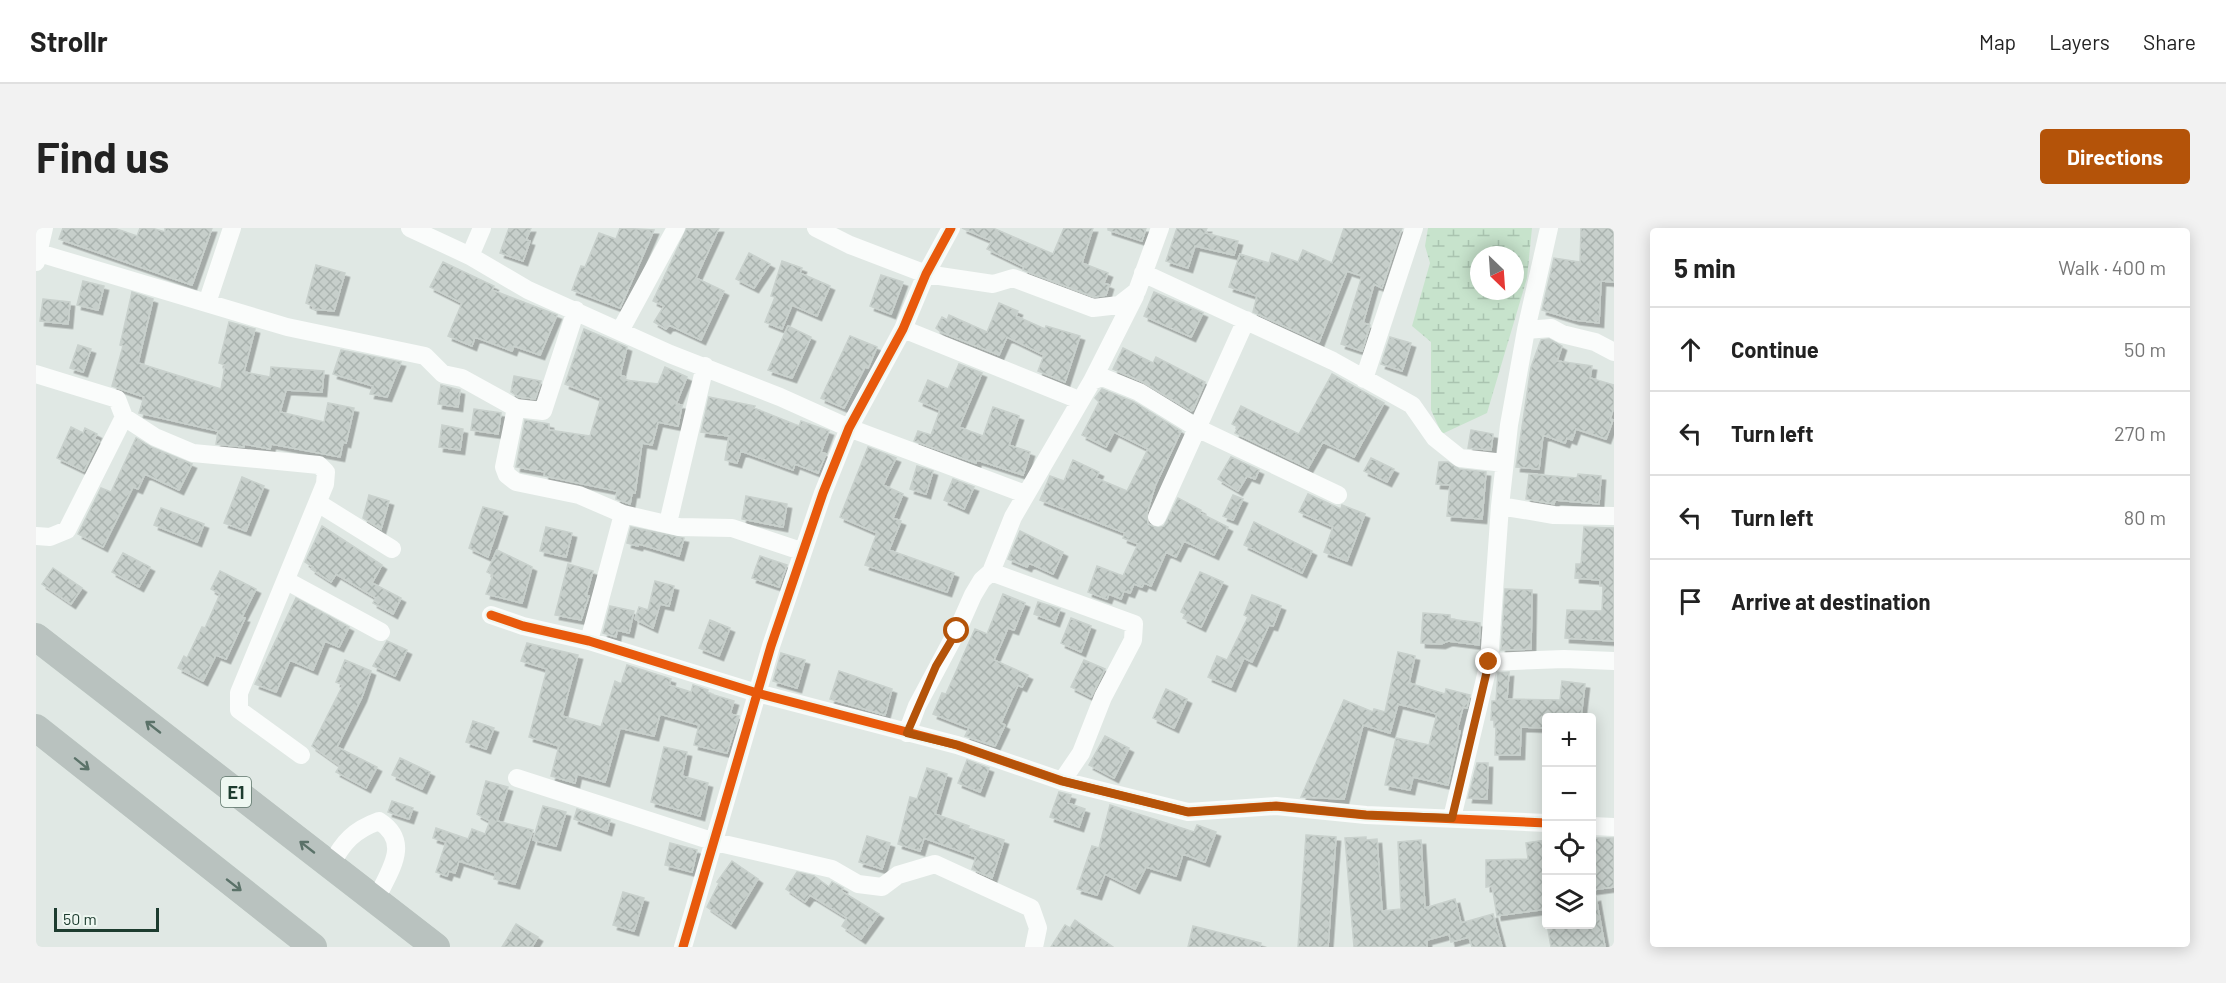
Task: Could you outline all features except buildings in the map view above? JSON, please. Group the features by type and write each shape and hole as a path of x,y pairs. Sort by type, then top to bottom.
{"highway":[{"name":"E1","path":"36,637 436,947"},
{"path":"36,728 313,947"}],"street":[{"path":"44,228 36,256 287,327 425,356 443,374 462,378 516,408 543,411 576,310"},
{"path":"207,303 232,228"},
{"path":"410,228 470,256 528,290 670,354 705,366 849,428 1025,494"},
{"path":"470,256 482,228"},
{"path":"620,331 676,228"},
{"path":"816,228 850,245 926,274 993,284 1013,278 1093,308 1119,304 1137,291"},
{"path":"683,947 757,693 788,604 801,551 849,428 903,329 926,274 951,228"},
{"path":"907,733 917,706 973,596 982,580 991,572 1005,533 1025,494 1092,381 1137,291 1160,228"},
{"path":"1364,379 1414,228"},
{"path":"1452,818 1489,662 1504,463 1526,330 1549,228"},
{"path":"1143,273 1246,320 1413,405 1435,438 1460,458 1504,463"},
{"path":"1157,517 1199,429 1246,320"},
{"path":"1526,330 1538,327 1551,328 1562,334 1595,342 1614,352"},
{"path":"903,329 1079,400"},
{"path":"668,523 705,366"},
{"path":"36,374 117,399 124,417 155,437 194,453 319,465 326,472 325,484 318,503 239,693 239,710 301,755"},
{"path":"1092,381 1102,377 1139,392 1199,429 1338,495"},
{"path":"516,408 504,467 507,475 516,482 579,495 622,514 679,527 732,528 801,551"},
{"path":"36,536 50,537 67,530 124,417"},
{"path":"318,503 392,549"},
{"path":"1500,506 1554,515 1614,516"},
{"path":"589,641 622,514"},
{"path":"991,572 1134,624 1133,640 1103,697 1081,753 1062,781"},
{"path":"287,581 381,632"},
{"path":"491,615 523,626 589,641 757,693 807,704 957,745 1062,781 1188,812 1276,806 1366,815 1542,823"},
{"path":"1489,662 1564,659 1614,661"},
{"path":"516,778 715,842 832,869 858,884 882,887 898,875 935,864 1031,908 1038,928 1034,947"},
{"path":"331,865 338,852 359,828 379,821 390,828 397,841 397,854 376,900"},
{"path":"1596,825 1614,827"}],"green space":[{"path":"1428,228 1532,228 1524,288 1524,246 1470,246 1470,300 1520,300 1487,413 1442,434 1431,410 1431,342 1412,326 1430,263 1425,246"}],"cycle path":[{"path":"683,947 771,646 823,493 849,428 903,329 926,274 951,228"},
{"path":"491,615 523,626 589,641 757,693 957,745 1062,781 1188,812 1276,806 1366,815 1542,823"}],"route":[{"path":"957,631 936,666 907,733 957,745 1062,781 1188,812 1276,806 1366,815 1452,818 1489,662"}]}
